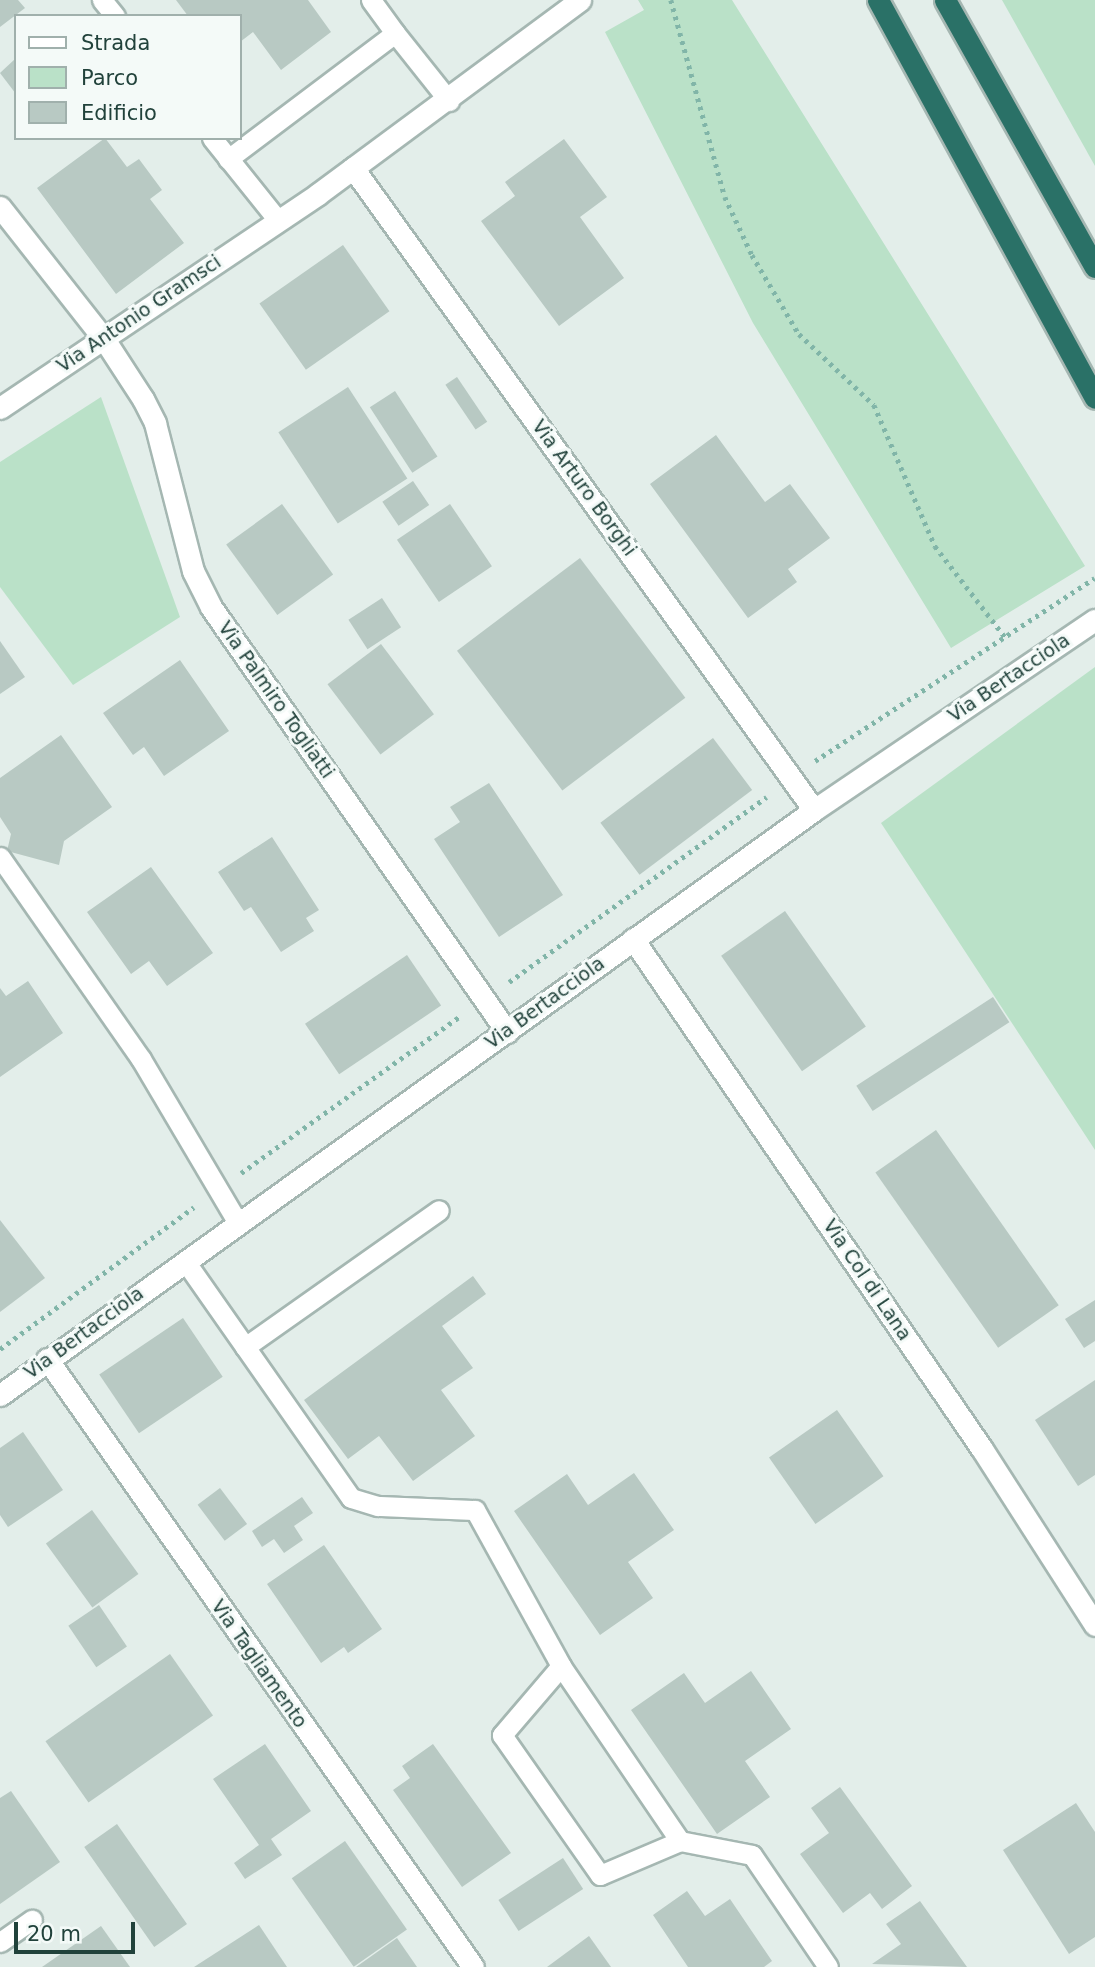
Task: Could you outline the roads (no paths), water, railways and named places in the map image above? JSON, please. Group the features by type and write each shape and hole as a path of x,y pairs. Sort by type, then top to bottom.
{"highway":[{"path":"878,0 1095,398"},
{"path":"945,0 1095,267"}],"street":[{"name":"Via Antonio Gramsci","path":"0,408 449,101 580,0"},
{"name":"Via Arturo Borghi","path":"353,168 814,810"},
{"name":"Via Palmiro Togliatti","path":"0,207 104,339 155,424 193,570 211,607 507,1032"},
{"name":"Via Bertacciola","path":"3,1387 47,1359 507,1032 814,810 1095,620"},
{"name":"Via Col di Lana","path":"633,939 982,1449 1095,1625"},
{"name":"Via Tagliamento","path":"47,1359 473,1967"}],"lane":[{"path":"102,0 113,14"},
{"path":"371,0 449,101"},
{"path":"228,159 395,33"},
{"path":"214,140 277,219"},
{"path":"0,858 141,1059 238,1223"},
{"path":"245,1347 439,1210"},
{"path":"185,1261 351,1498 378,1506 475,1510 561,1666 680,1841"},
{"path":"561,1666 502,1735 600,1875 680,1841 752,1855 828,1967"},
{"path":"0,1941 32,1920"}]}
